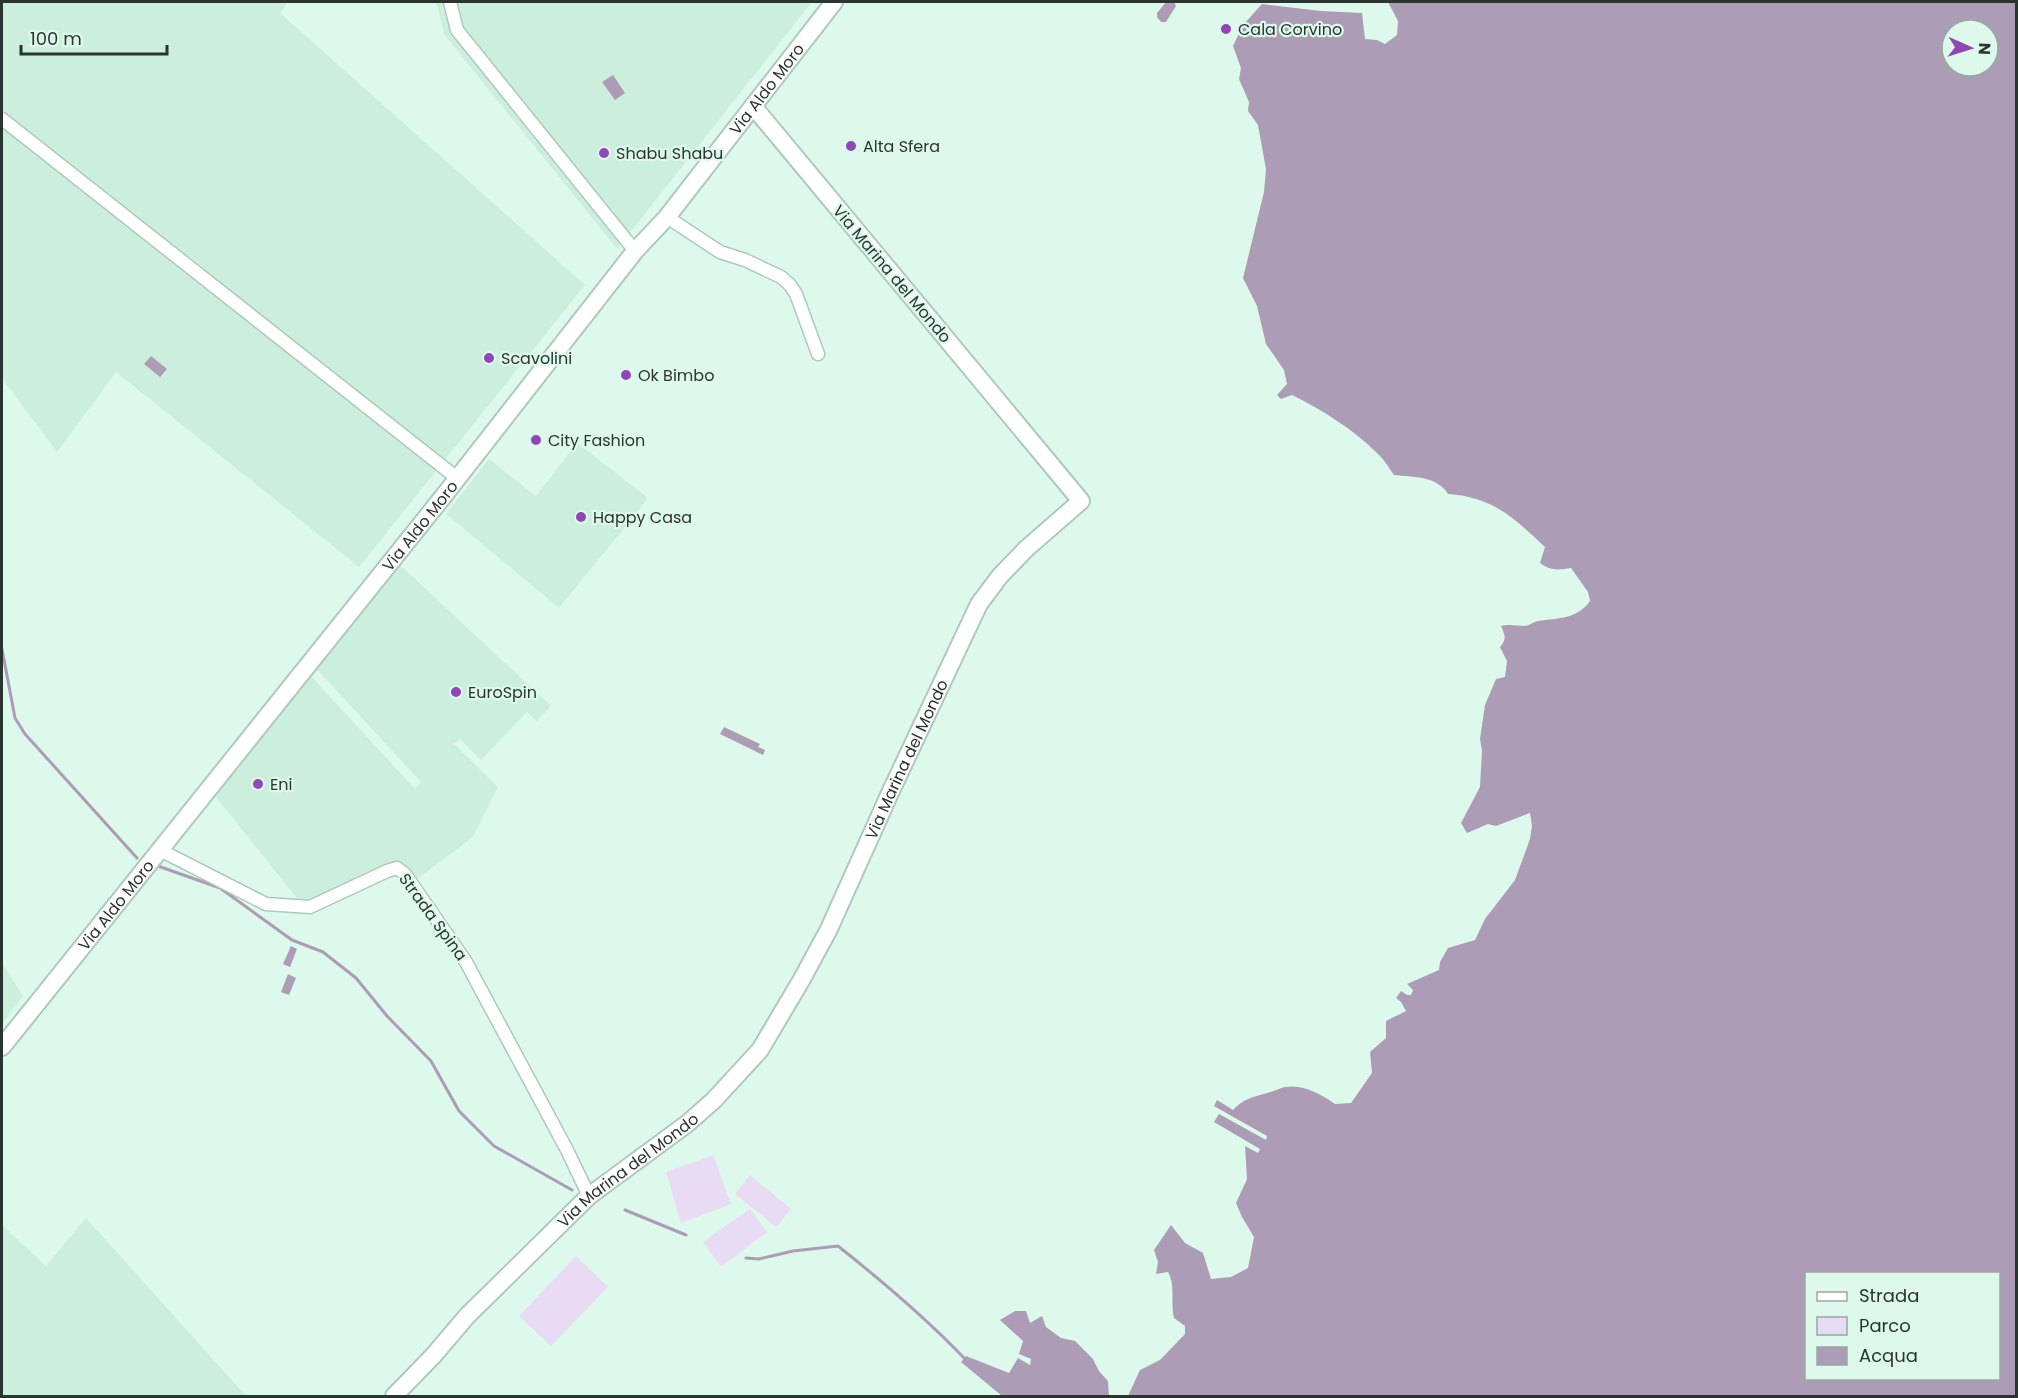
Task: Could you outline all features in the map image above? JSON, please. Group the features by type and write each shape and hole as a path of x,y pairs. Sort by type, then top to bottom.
{"street":[{"path":"450,2 457,30 635,251"},
{"name":"Via Aldo Moro","path":"2,1047 458,478 635,251 667,217 834,2"},
{"name":"Via Marina del Mondo","path":"394,1396 433,1356 467,1316 589,1196 688,1123 714,1100 760,1050 802,980 829,929 979,604 1000,576 1026,549 1081,501 753,106"},
{"path":"2,119 458,478"},
{"path":"667,217 720,252 754,264 781,277 790,285 796,294 818,354"},
{"name":"Strada Spina","path":"160,850 266,904 310,907 387,871 397,868 405,874 466,962 567,1150 589,1196"}],"shaded area":[{"path":"2,2 288,2 280,13 585,285 359,567 116,372 57,452 2,378"},
{"path":"436,2 812,2 617,249 444,34"},
{"path":"577,443 647,497 559,608 446,514 489,459 536,496"},
{"path":"398,563 551,706 537,721 527,712 481,760 460,739 454,744 498,787 473,837 417,879 397,861 307,902 299,901 212,792 309,674 415,789 421,782 313,665"},
{"path":"2,963 23,996 2,1024"},
{"path":"86,1218 246,1396 2,1396 2,1225 46,1266"}],"green space":[{"path":"713,1155 731,1204 681,1223 666,1172"},
{"path":"750,1175 791,1209 776,1227 735,1194"},
{"path":"750,1209 767,1232 721,1267 703,1242"},
{"path":"576,1256 608,1287 551,1346 519,1316"}],"water":[{"path":"1166,2 1174,2 1176,6 1166,22 1161,22 1157,13"},
{"path":"1388,2 2016,2 2016,1396 1128,1396 1140,1370 1160,1360 1185,1334 1185,1326 1174,1318 1172,1283 1168,1272 1156,1274 1158,1262 1154,1250 1171,1225 1185,1243 1203,1253 1211,1279 1231,1277 1248,1268 1254,1237 1236,1203 1247,1179 1245,1146 1258,1153 1260,1149 1214,1122 1219,1114 1266,1140 1267,1136 1214,1106 1217,1100 1233,1110 1248,1099 1292,1086 1312,1091 1335,1104 1351,1103 1372,1073 1370,1052 1386,1038 1386,1021 1406,1011 1396,998 1401,991 1411,995 1413,990 1407,984 1439,970 1440,962 1448,948 1475,940 1485,919 1515,880 1530,839 1532,826 1530,813 1496,826 1488,824 1467,833 1461,823 1480,787 1482,751 1480,739 1485,705 1496,679 1505,677 1507,661 1500,647 1505,637 1501,626 1525,626 1538,621 1567,617 1585,607 1590,601 1588,592 1571,568 1555,569 1540,563 1545,547 1513,518 1478,499 1448,494 1438,484 1431,481 1394,475 1380,455 1337,421 1292,395 1281,399 1277,395 1287,384 1284,370 1266,344 1257,306 1243,278 1264,192 1266,169 1258,125 1248,111 1249,102 1239,79 1241,68 1233,46 1243,25 1262,4 1362,13 1365,39 1377,40 1385,44 1397,35 1398,21"},
{"path":"613,75 625,93 615,100 602,82"},
{"path":"151,356 167,369 160,377 144,364"},
{"path":"724,727 760,744 758,747 765,750 763,755 720,734"},
{"path":"291,946 297,949 290,967 283,964"},
{"path":"288,974 296,978 289,995 281,992"},
{"path":"1015,1311 1026,1311 1030,1323 1042,1316 1046,1327 1061,1338 1075,1341 1093,1359 1099,1371 1108,1381 1109,1396 1002,1396 961,1362 966,1356 1009,1373 1018,1358 1030,1365 1031,1359 1019,1354 1023,1341 1000,1320"}],"waterway":[{"path":"2,649 15,718 25,734 137,858"},
{"path":"158,866 220,888 292,940 323,952 356,978 387,1016 431,1061 459,1111 494,1146 572,1190"},
{"path":"625,1210 686,1235"},
{"path":"746,1258 759,1259 793,1251 838,1246 903,1300 964,1358"}],"place":[{"name":"Cala Corvino","path":"1226,29"},
{"name":"Alta Sfera","path":"851,146"},
{"name":"Shabu Shabu","path":"604,153"},
{"name":"Scavolini","path":"489,358"},
{"name":"Ok Bimbo","path":"626,375"},
{"name":"City Fashion","path":"536,440"},
{"name":"Happy Casa","path":"581,517"},
{"name":"EuroSpin","path":"456,692"},
{"name":"Eni","path":"258,784"}]}
